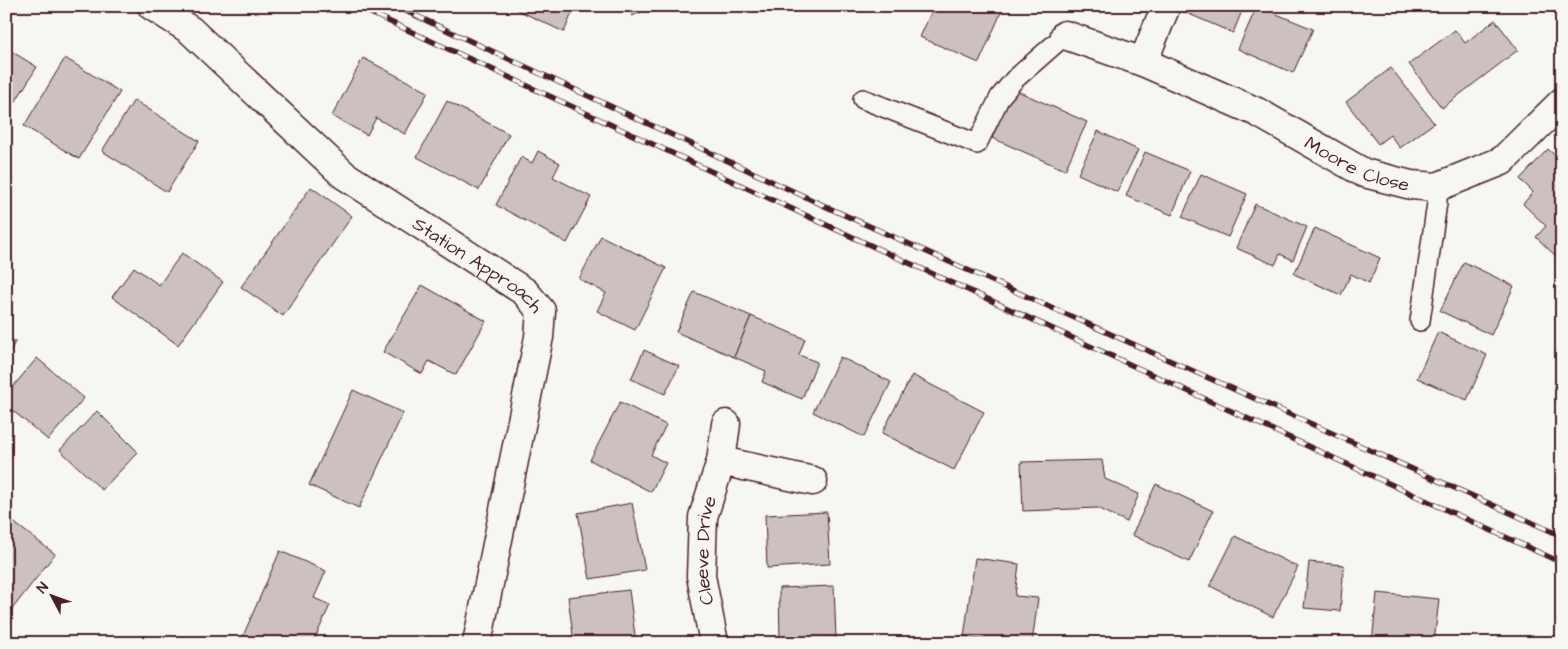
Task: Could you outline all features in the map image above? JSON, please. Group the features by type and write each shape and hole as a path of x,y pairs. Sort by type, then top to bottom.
{"street":[{"name":"Station Approach","path":"152,6 190,30 344,175 526,292 541,311 539,337 477,643"},
{"path":"1143,62 1166,6"},
{"name":"Moore Close","path":"1065,35 1143,62 1257,112 1364,173 1411,184 1437,187 1502,161 1562,102"},
{"name":"Cleeve Drive","path":"714,643 701,576 703,517 721,461 726,424"},
{"path":"721,461 813,481"}],"lane":[{"path":"863,99 977,144 1000,97 1014,80 1065,35"},
{"path":"1420,321 1437,203 1437,187"}],"building":[{"path":"509,6 575,6 564,32"},
{"path":"628,6 654,6 632,16"},
{"path":"934,6 1004,6 979,63 920,37"},
{"path":"1184,6 1244,6 1233,33 1182,11"},
{"path":"1257,6 1313,29 1293,73 1238,49"},
{"path":"1495,20 1518,50 1442,108 1409,64 1455,30 1465,43"},
{"path":"6,48 37,67 9,112 6,110"},
{"path":"65,58 120,92 79,159 24,126"},
{"path":"363,58 428,92 405,134 376,118 367,135 332,116"},
{"path":"1391,68 1434,123 1400,148 1390,135 1378,144 1346,102"},
{"path":"1013,89 1087,122 1065,170 992,138"},
{"path":"134,100 199,141 167,192 102,151"},
{"path":"447,101 509,134 479,190 417,157"},
{"path":"1098,131 1138,150 1117,192 1078,174"},
{"path":"1548,149 1562,162 1561,261 1536,237 1546,226 1523,204 1533,192 1520,179"},
{"path":"538,151 560,163 553,177 591,197 567,243 496,205 521,157 532,163"},
{"path":"1145,152 1190,171 1172,215 1126,196"},
{"path":"1201,174 1247,194 1228,237 1182,217"},
{"path":"311,187 352,216 283,316 241,287"},
{"path":"1255,204 1307,227 1293,260 1280,254 1275,265 1236,248"},
{"path":"1315,228 1380,258 1369,283 1351,274 1341,295 1294,274"},
{"path":"601,236 666,268 635,330 597,311 606,293 579,279"},
{"path":"182,253 223,282 178,345 112,297 134,267 159,285"},
{"path":"1464,262 1514,286 1491,335 1440,311"},
{"path":"422,285 486,321 456,375 429,361 422,374 383,352"},
{"path":"694,292 751,316 734,357 676,332"},
{"path":"751,316 805,339 799,355 817,362 802,399 762,382 766,371 734,357"},
{"path":"1438,332 1487,355 1467,400 1417,378"},
{"path":"6,337 15,342 6,359"},
{"path":"644,350 679,366 665,394 631,379"},
{"path":"840,357 891,382 864,437 813,412"},
{"path":"37,358 84,398 48,440 6,405 6,395"},
{"path":"912,375 984,412 954,470 882,433"},
{"path":"353,390 403,413 359,508 309,485"},
{"path":"620,402 666,425 651,455 666,463 651,492 590,460"},
{"path":"97,411 138,452 102,490 60,450"},
{"path":"1102,460 1105,479 1139,494 1127,522 1098,508 1023,511 1021,462"},
{"path":"1156,484 1213,511 1189,562 1132,535"},
{"path":"632,503 645,570 590,579 578,513"},
{"path":"827,512 830,564 767,568 765,515"},
{"path":"12,521 55,554 6,617 6,528"},
{"path":"1235,536 1298,567 1273,617 1210,586"},
{"path":"280,551 326,571 314,598 330,605 313,643 240,643"},
{"path":"975,558 1019,564 1015,596 1038,598 1032,643 1010,643 964,637"},
{"path":"1309,562 1344,565 1340,611 1304,608"},
{"path":"834,586 836,639 780,640 779,588"},
{"path":"629,590 636,643 574,643 568,597"},
{"path":"1377,593 1439,599 1434,643 1372,643"}],"railway":[{"path":"356,6 833,228 1562,563"},
{"path":"395,6 840,213 1562,536"}]}
